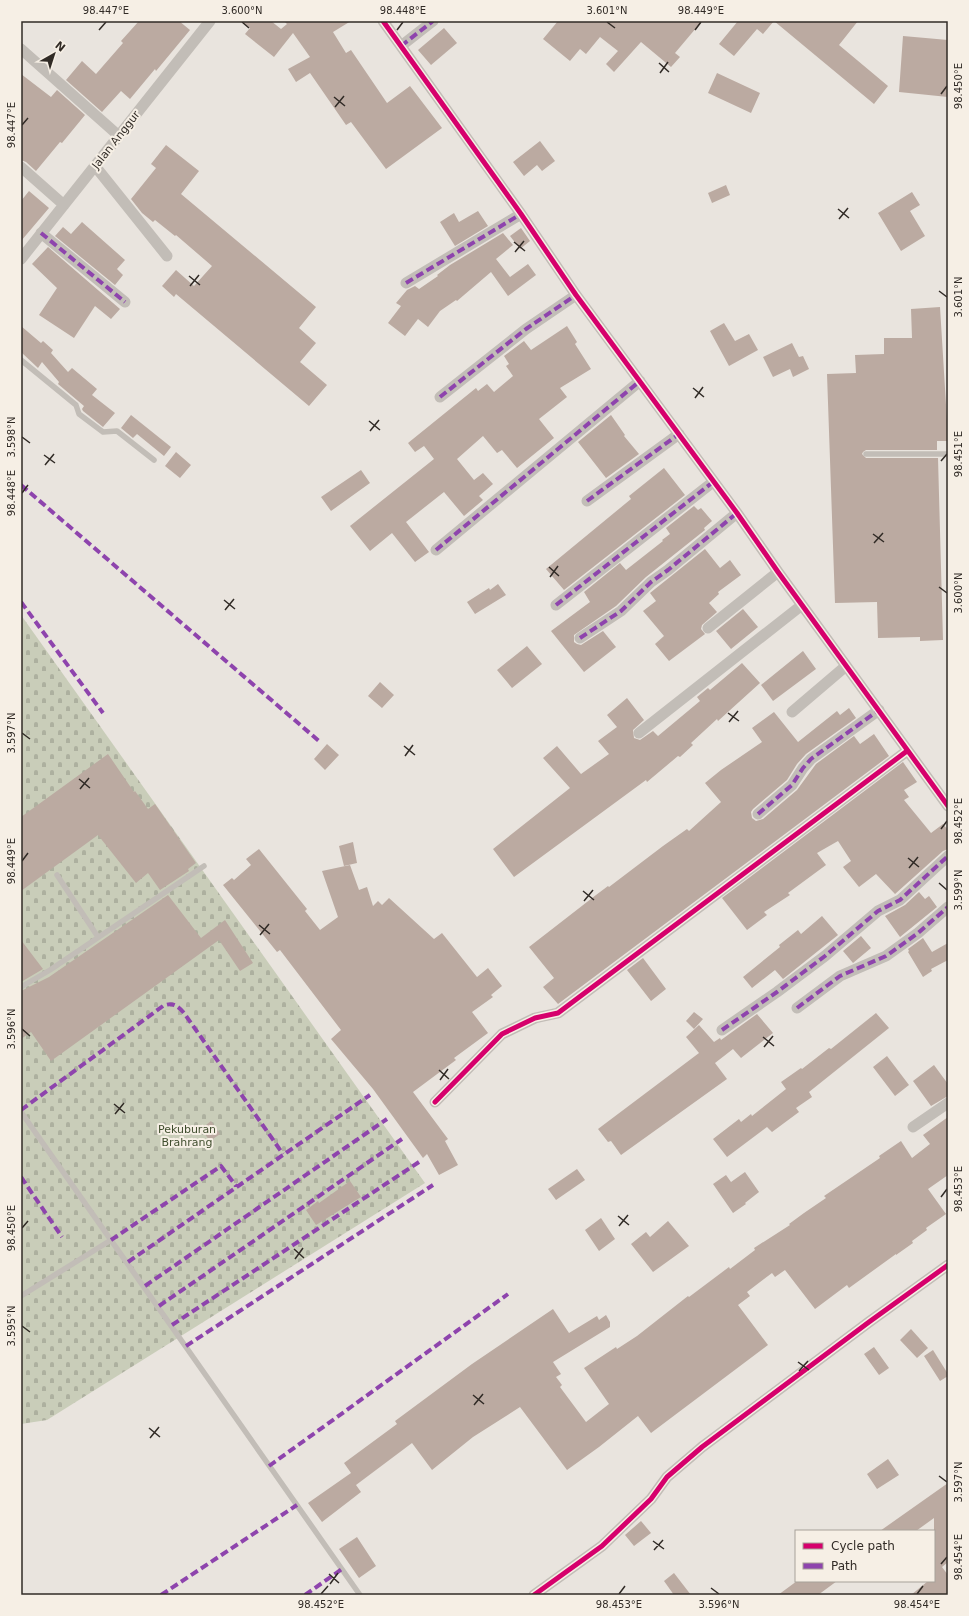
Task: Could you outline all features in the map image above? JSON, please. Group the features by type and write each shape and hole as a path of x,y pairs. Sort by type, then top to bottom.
{"street":[{"name":"Jalan Anggur","path":"21,259 210,21"},
{"path":"383,21 521,214 576,295 679,434 948,806"},
{"path":"401,46 433,21"},
{"path":"21,49 119,136"},
{"path":"95,166 167,256"},
{"path":"21,167 64,205"},
{"path":"406,283 521,214"},
{"path":"42,233 125,302"},
{"path":"440,397 526,329 576,295"},
{"path":"436,550 640,382"},
{"path":"586,501 679,434"},
{"path":"556,605 713,482"},
{"path":"580,638 621,611 652,582 737,514"},
{"path":"708,628 778,572"},
{"path":"638,733 802,605"},
{"path":"792,712 846,666"},
{"path":"758,814 792,785 811,759 879,710"},
{"path":"435,1102 502,1034 535,1018 558,1013 569,1006 907,751"},
{"path":"722,1030 777,992 825,956 878,911 900,900 948,856"},
{"path":"797,1008 840,976 886,956 918,933 948,907"},
{"path":"913,1127 948,1103"},
{"path":"534,1595 602,1546 651,1499 667,1477 702,1447 869,1322 948,1266"}],"lane":[{"path":"21,360 76,404 79,414 103,432 117,431 154,460"},
{"path":"866,454 948,454"},
{"path":"21,987 50,970 204,866"},
{"path":"57,875 98,938"},
{"path":"21,1112 360,1595"},
{"path":"21,1296 111,1240"}],"green space":[{"name":"Pekuburan Brahrang","path":"21,615 425,1183 47,1420 21,1424"}],"building":[{"path":"139,21 179,21 190,30 156,71 155,69 130,99 121,91 102,112 66,80 82,61 96,74 123,43 121,41"},
{"path":"241,21 271,21 281,29 287,24 284,21 351,21 333,32 346,53 351,50 387,103 410,86 442,128 386,169 351,122 346,125 310,73 296,82 288,69 310,57 293,33 274,57 245,34 250,28"},
{"path":"558,21 702,21 675,53 680,57 671,67 641,42 614,72 606,64 618,51 600,37 586,54 580,49 570,61 543,39"},
{"path":"738,21 774,21 763,34 757,29 734,56 719,44"},
{"path":"774,21 858,21 839,45 888,86 874,104"},
{"path":"444,28 457,43 431,65 418,50"},
{"path":"903,36 948,40 948,97 899,92"},
{"path":"717,73 760,93 751,113 708,93"},
{"path":"21,74 51,97 57,90 85,115 36,171 26,162 21,160"},
{"path":"540,141 555,161 542,171 537,165 524,176 513,162"},
{"path":"166,145 199,171 181,194 316,307 299,328 316,343 300,362 327,385 309,406 176,294 174,297 162,286 176,270 194,286 212,266 176,235 175,236 155,220 153,222 142,213 131,199 156,168 151,164"},
{"path":"726,185 730,195 712,203 708,193"},
{"path":"29,191 49,208 21,241 21,201"},
{"path":"912,192 920,205 910,211 925,236 901,251 878,213"},
{"path":"478,211 488,226 455,246 440,222 454,213 459,222"},
{"path":"82,222 125,260 117,269 123,275 115,285 55,236 63,227 71,234"},
{"path":"521,228 530,241 520,249 510,236"},
{"path":"503,233 513,245 496,259 510,277 528,264 536,275 508,296 491,272 457,301 456,300 440,311 428,327 418,319 405,336 388,323 401,306 396,303 407,290 415,286 419,289 438,276 437,275 450,265"},
{"path":"48,247 120,309 111,319 95,306 74,338 39,315 57,288 32,264"},
{"path":"940,307 948,421 947,441 937,441 937,450 866,450 862,454 866,458 938,458 943,640 920,641 920,637 878,638 877,602 835,603 827,374 856,373 855,355 884,354 884,338 912,338 911,309"},
{"path":"724,323 735,341 749,334 758,350 729,366 710,331"},
{"path":"21,326 41,343 43,341 53,350 51,353 68,372 72,368 97,389 92,395 115,413 103,427 83,411 82,409 84,406 58,384 59,382 42,362 38,368 21,352"},
{"path":"567,326 577,342 575,344 591,369 560,388 567,397 539,419 554,438 517,468 502,450 497,453 483,436 457,459 474,480 483,473 493,484 479,496 483,500 464,516 444,492 406,522 429,552 415,562 392,533 370,551 350,526 434,459 424,446 415,452 408,443 476,388 478,391 487,384 494,392 513,376 506,366 509,364 504,356 524,341 531,350"},
{"path":"792,343 799,357 803,356 809,369 793,377 790,369 773,377 763,357"},
{"path":"131,415 171,447 164,456 137,434 133,438 121,428"},
{"path":"611,415 625,435 624,436 639,454 606,478 578,442"},
{"path":"176,452 191,465 180,478 165,466"},
{"path":"664,468 685,495 564,590 546,569 631,499 629,496"},
{"path":"361,470 370,483 331,511 321,497"},
{"path":"694,506 698,510 701,508 712,521 704,528 705,530 646,577 616,606 574,635 574,642 581,645 603,631 616,647 584,672 551,631 590,602 584,592 620,563 626,570 663,541 662,540 670,534 666,528"},
{"path":"705,549 720,568 730,560 741,575 718,592 719,594 709,603 717,612 702,625 701,629 705,634 669,661 655,644 664,636 643,611 656,601 650,593"},
{"path":"498,584 506,595 475,614 467,602"},
{"path":"743,609 758,627 731,649 716,631"},
{"path":"527,646 542,664 512,688 497,670"},
{"path":"803,651 816,669 773,701 761,685"},
{"path":"742,663 760,683 691,743 693,745 680,757 678,756 647,782 646,780 514,877 493,849 570,788 543,758 557,746 581,774 609,754 598,741 617,727 607,715 627,698 644,720 633,730 634,738 640,740 653,731 658,736 700,701 697,697 708,688 710,690"},
{"path":"380,682 394,695 382,708 368,696"},
{"path":"849,708 856,718 806,754 797,764 787,780 753,809 751,812 752,818 756,821 763,819 797,790 816,764 854,736 860,744 874,734 889,756 558,1004 543,987 554,978 529,947 663,846 687,829 689,831 721,802 705,783 721,770 762,742 752,728 774,712 798,742 837,711 840,715"},
{"path":"327,744 339,755 325,770 314,759"},
{"path":"108,754 134,792 135,791 148,809 155,804 196,863 188,869 189,871 160,890 148,873 136,883 98,835 21,891 21,817"},
{"path":"903,762 917,782 904,790 909,797 904,800 931,833 943,824 948,830 948,849 943,851 895,894 876,874 859,887 843,867 851,861 838,841 817,853 826,865 788,893 790,895 764,912 767,915 747,930 722,898"},
{"path":"353,842 357,863 344,866 339,846"},
{"path":"259,849 307,909 305,911 320,930 338,917 322,871 350,865 359,890 367,887 373,906 378,901 382,905 389,898 434,939 442,933 477,977 488,968 502,986 491,995 493,997 472,1012 488,1033 454,1058 456,1060 413,1092 448,1139 445,1141 458,1165 439,1175 427,1154 423,1158 373,1089 331,1039 341,1030 280,950 277,952 223,885 232,878 234,880 251,865 246,859"},
{"path":"919,892 925,899 929,896 937,907 900,937 885,916 905,905"},
{"path":"168,895 201,938 225,920 253,963 240,971 219,940 51,1061 31,1032 21,1039 21,991 49,977"},
{"path":"822,916 838,935 783,979 775,970 752,988 743,977 780,947 779,945 798,930 801,934"},
{"path":"861,936 871,948 853,963 843,951"},
{"path":"923,938 932,952 948,943 948,960 931,969 932,971 923,977 908,952 908,949"},
{"path":"21,940 43,969 21,982"},
{"path":"643,958 666,989 651,1001 627,970"},
{"path":"694,1012 703,1019 694,1029 686,1021"},
{"path":"876,1013 889,1028 809,1092 812,1097 796,1108 799,1112 772,1132 767,1127 727,1157 713,1139 739,1119 741,1122 751,1114 752,1116 786,1089 781,1082 801,1068 802,1069 829,1048 831,1049"},
{"path":"757,1014 773,1033 741,1058 733,1049 715,1063 727,1079 621,1155 611,1141 608,1142 598,1129 699,1053 686,1037 699,1025 714,1042 720,1038 721,1040"},
{"path":"887,1056 909,1085 895,1096 873,1067"},
{"path":"934,1065 948,1084 948,1096 931,1106 913,1081"},
{"path":"948,1117 948,1175 928,1189 946,1214 926,1228 927,1230 912,1241 913,1243 849,1288 847,1285 815,1309 785,1270 775,1277 772,1273 747,1292 750,1296 738,1305 768,1345 651,1433 638,1416 567,1470 520,1407 473,1437 432,1470 412,1443 356,1485 361,1492 322,1522 308,1503 351,1473 344,1463 397,1424 395,1421 472,1364 553,1309 569,1333 597,1316 599,1320 606,1315 610,1322 610,1327 553,1362 561,1374 556,1377 562,1385 560,1387 586,1422 609,1404 584,1368 616,1347 617,1349 637,1336 688,1296 689,1297 729,1267 730,1269 755,1250 754,1248 790,1225 789,1224 826,1198 824,1196 880,1158 879,1156 901,1141 912,1158 930,1144 923,1135"},
{"path":"211,1121 220,1134 210,1141 201,1129"},
{"path":"577,1169 585,1180 556,1200 548,1189"},
{"path":"745,1172 759,1192 733,1213 713,1184 726,1175 731,1182"},
{"path":"350,1181 361,1197 316,1225 306,1210 318,1201 319,1203"},
{"path":"601,1218 615,1239 599,1251 585,1230"},
{"path":"668,1221 689,1246 653,1272 631,1244 646,1232 650,1237"},
{"path":"911,1329 928,1348 917,1358 900,1340"},
{"path":"874,1347 889,1368 879,1375 864,1354"},
{"path":"933,1350 948,1374 948,1376 940,1381 924,1356"},
{"path":"888,1459 899,1475 877,1489 867,1474"},
{"path":"948,1483 948,1562 942,1567 948,1575 948,1595 911,1595 927,1582 935,1582 934,1518 917,1530 881,1530"},
{"path":"641,1521 651,1533 634,1546 625,1535"},
{"path":"357,1537 376,1566 359,1578 339,1549"},
{"path":"674,1573 691,1595 674,1595 664,1581"},
{"path":"796,1582 836,1582 818,1595 778,1595"}],"marked path":[{"path":"401,46 433,21"},
{"path":"406,283 521,214"},
{"path":"41,233 125,302"},
{"path":"440,397 526,329 576,295"},
{"path":"436,550 640,381"},
{"path":"587,501 679,434"},
{"path":"556,605 713,482"},
{"path":"21,485 319,741"},
{"path":"580,638 621,611 651,582 668,570 737,513"},
{"path":"21,602 103,713"},
{"path":"758,814 792,785 811,759 879,710"},
{"path":"722,1030 777,992 825,956 878,911 900,900 948,856"},
{"path":"797,1008 840,976 886,956 918,933 948,907"},
{"path":"21,1110 163,1006 172,1004 177,1006 184,1013 283,1154"},
{"path":"128,1262 370,1095"},
{"path":"145,1286 387,1119"},
{"path":"159,1306 402,1139"},
{"path":"172,1325 419,1162"},
{"path":"111,1240 221,1166 236,1186"},
{"path":"21,1177 62,1237"},
{"path":"186,1346 433,1185"},
{"path":"269,1466 508,1294"},
{"path":"161,1595 297,1505"},
{"path":"305,1595 342,1569"}],"cycle path":[{"path":"383,21 521,214 576,295 737,513 778,572 948,806"},
{"path":"435,1102 502,1034 535,1018 558,1013 907,751"},
{"path":"534,1595 602,1546 651,1499 667,1477 702,1447 948,1265"}]}
